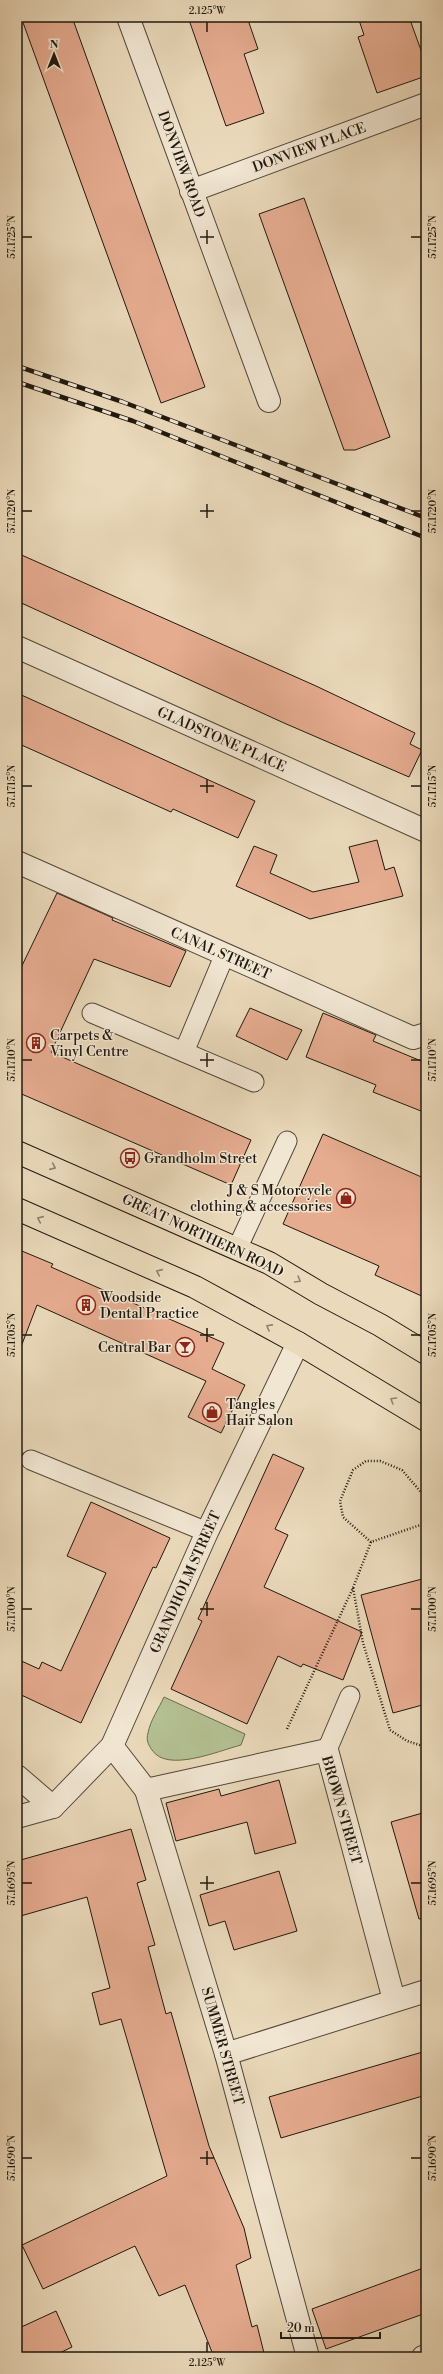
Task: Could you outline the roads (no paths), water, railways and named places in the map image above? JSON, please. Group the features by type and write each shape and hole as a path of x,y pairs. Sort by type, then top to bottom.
{"main road":[{"name":"GREAT NORTHERN ROAD","path":"17,1152 269,1263 321,1294 380,1325 426,1353"},
{"path":"17,1209 195,1287 298,1343 426,1420"}],"street":[{"name":"DONVIEW ROAD","path":"128,17 269,401"},
{"name":"DONVIEW PLACE","path":"191,191 426,104"},
{"name":"GLADSTONE PLACE","path":"17,647 426,831"},
{"name":"CANAL STREET","path":"17,862 413,1038 426,1034"},
{"name":"GRANDHOLM STREET","path":"53,1807 112,1746 207,1532 298,1343"},
{"name":"SUMMER STREET","path":"112,1746 146,1790 226,2054 308,2357"},
{"name":"BROWN STREET","path":"146,1790 327,1750 394,2000"},
{"path":"17,1776 53,1807"},
{"path":"17,1817 53,1807"},
{"path":"226,2054 426,1991"}],"lane":[{"path":"184,1052 225,954"},
{"path":"92,1013 254,1082"},
{"path":"237,1249 287,1141"},
{"path":"31,1460 207,1532"},
{"path":"327,1750 350,1696"}],"railway":[{"path":"17,366 123,402 426,518"},
{"path":"17,382 133,421 426,538"}],"place":[{"name":"Carpets & Vinyl Centre","path":"36,1043"},
{"name":"Grandholm Street","path":"130,1158"},
{"name":"J & S Motorcycle clothing & accessories","path":"346,1198"},
{"name":"Woodside Dental Practice","path":"86,1305"},
{"name":"Central Bar","path":"185,1347"},
{"name":"Tangles Hair Salon","path":"212,1412"}]}
